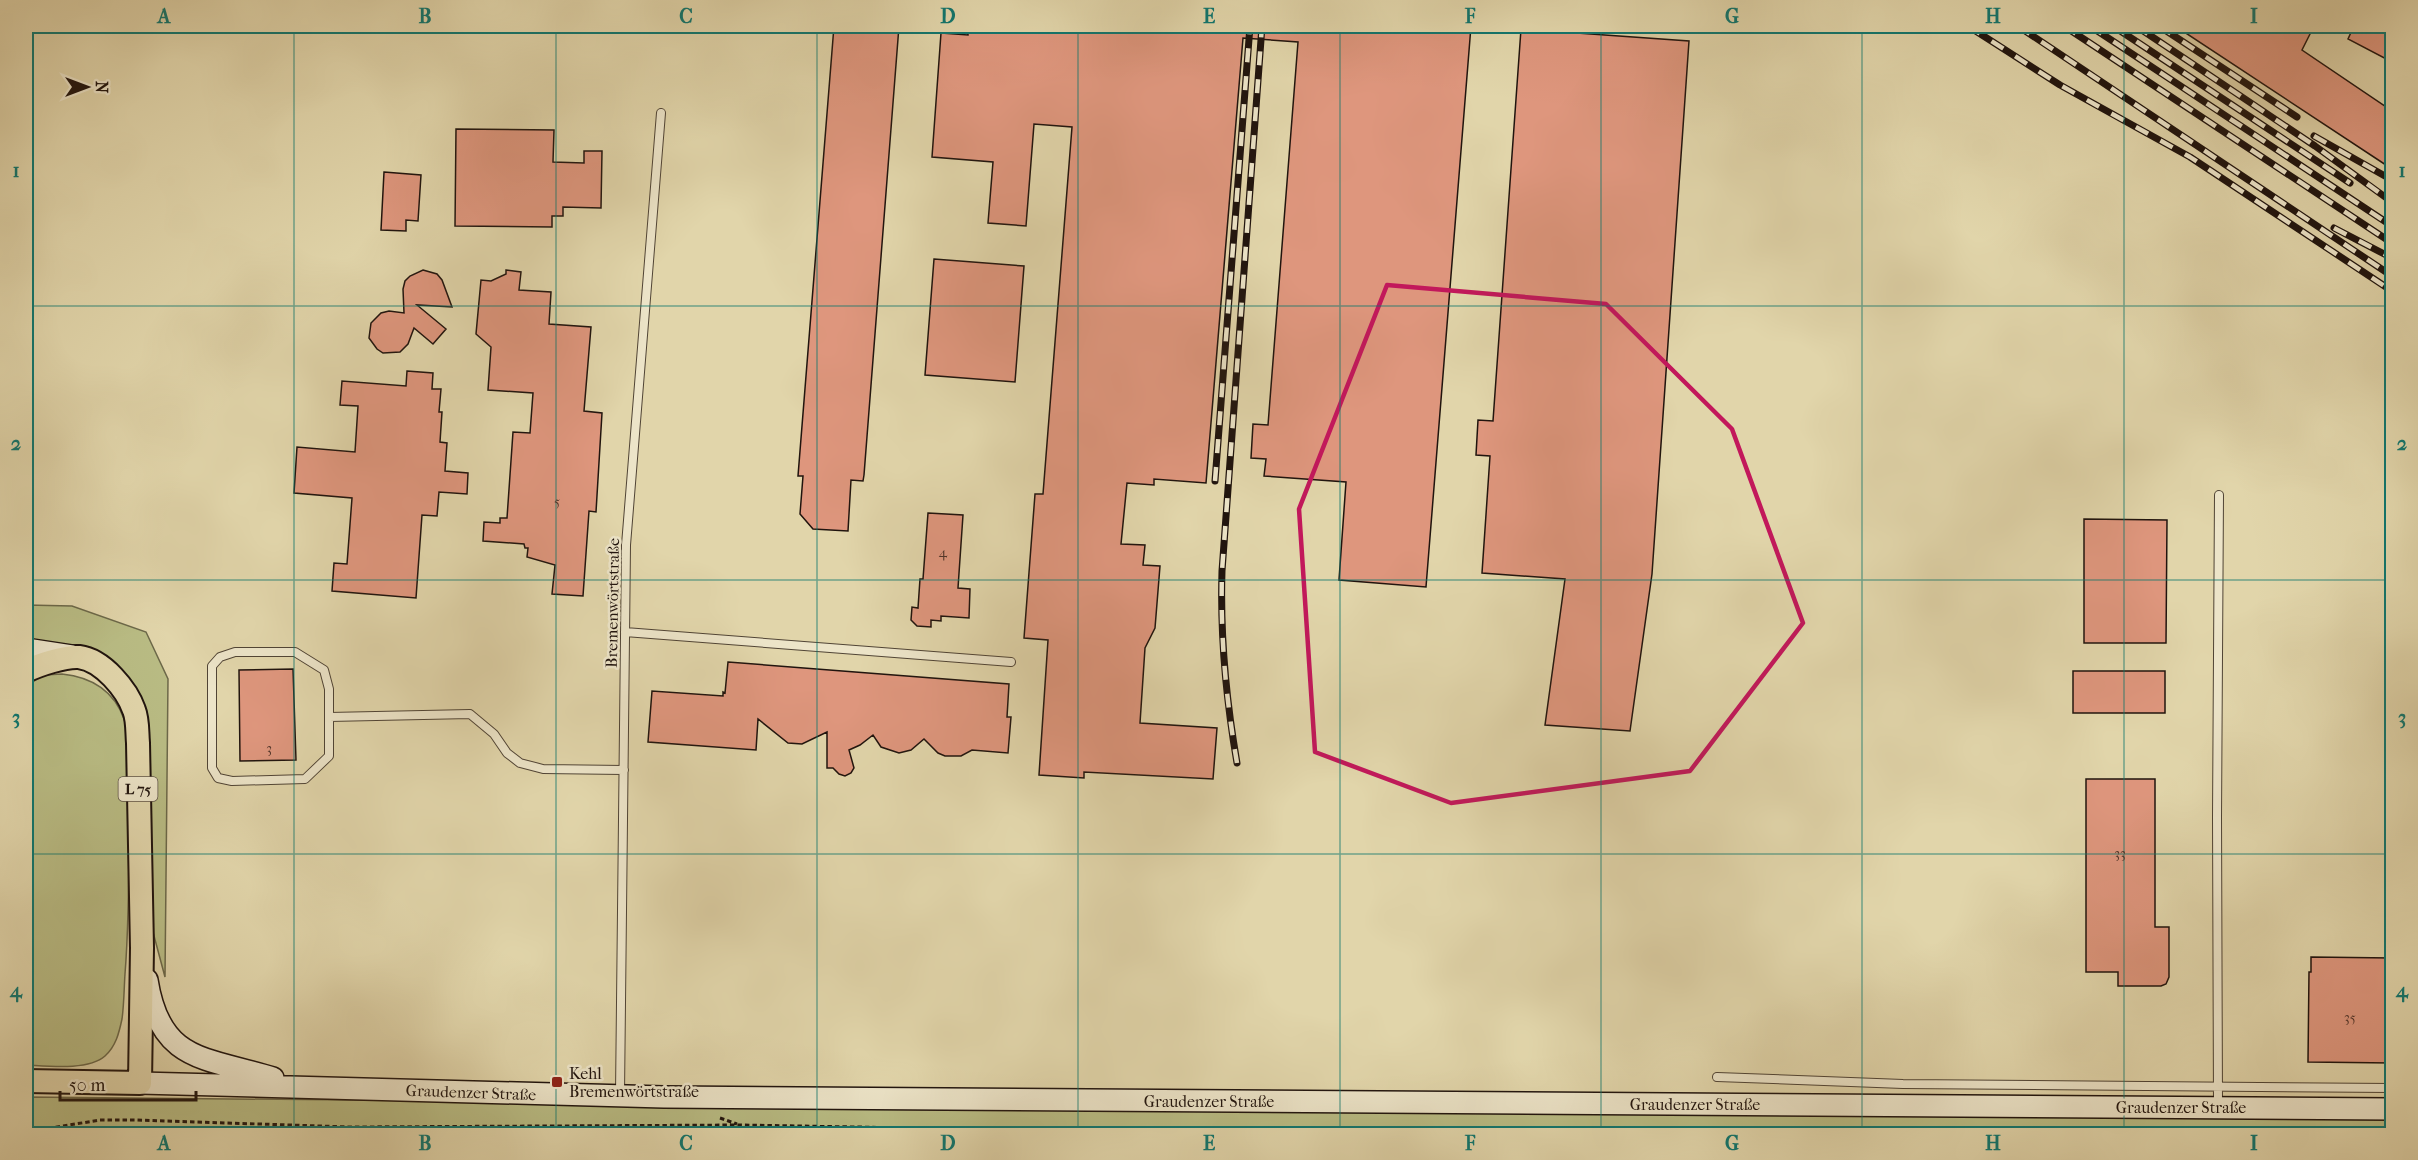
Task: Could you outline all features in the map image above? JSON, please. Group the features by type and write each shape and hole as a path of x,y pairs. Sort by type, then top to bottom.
{"main road":[{"path":"26,671 43,664 79,657"},
{"name":"L 75","path":"79,657 100,668 118,682 135,712 138,742 141,948 140,1083"},
{"name":"Graudenzer Straße","path":"26,1081 140,1083"}],"street":[{"path":"26,649 79,657"},
{"path":"141,948 152,1005 167,1036 179,1046 206,1059 299,1086"},
{"name":"Graudenzer Straße","path":"140,1083 676,1098 2392,1109"}],"lane":[{"name":"Bremenwörtstraße","path":"620,1095 626,545 661,113"},
{"path":"2218,1107 2219,495"},
{"path":"625,632 1011,662"},
{"path":"235,652 295,652 324,670 329,689 329,717 329,756 305,779 232,781 219,778 212,768 212,666 220,657 235,652"},
{"path":"329,717 470,714 494,734 507,753 520,763 543,769 624,770"},
{"path":"1717,1077 1904,1084 2392,1088"}],"path":[{"path":"26,1132 99,1120 136,1120 350,1126 741,1125 1255,1134 1492,1131 1910,1134"}],"highlighted area":[{"path":"1387,285 1606,304 1732,429 1803,623 1690,771 1451,803 1315,752 1299,509"}],"green space":[{"path":"26,605 72,606 146,632 168,679 165,977 150,921 146,740 83,648 26,643"},
{"path":"62,674 92,682 108,693 120,709 127,731 131,771 128,918 120,1029 109,1052 98,1061 78,1066 56,1067 26,1065 26,683 44,675"},
{"path":"26,1097 2392,1119 2392,1134 26,1134"}],"building":[{"path":"834,26 899,26 864,475 863,481 851,480 848,531 813,529 800,514 803,476 798,476"},
{"path":"968,26 1471,26 1426,587 1339,580 1346,482 1264,476 1266,459 1251,458 1253,424 1268,425 1298,42 1243,38 1206,483 1154,479 1154,485 1127,483 1121,544 1145,545 1143,565 1160,566 1155,628 1145,648 1140,723 1217,728 1213,779 1084,772 1084,778 1039,775 1048,640 1024,638 1035,494 1043,494 1072,127 1034,124 1026,226 988,223 993,162 932,157 941,33 968,35"},
{"path":"2175,26 2314,26 2302,50 2392,111 2392,169"},
{"path":"2354,26 2392,26 2392,62 2348,39"},
{"path":"1521,29 1689,41 1652,574 1630,731 1545,725 1565,579 1482,573 1490,456 1476,455 1478,420 1493,421"},
{"path":"456,129 554,130 553,162 584,163 584,151 602,151 601,208 563,207 563,216 552,216 552,227 455,226"},
{"path":"384,172 421,175 418,221 406,220 406,231 381,230"},
{"path":"934,259 1024,266 1015,382 925,375"},
{"path":"423,270 437,274 442,280 452,307 417,305 446,329 433,344 414,328 408,344 400,352 383,353 369,338 371,323 381,313 389,311 404,313 405,281"},
{"path":"506,270 521,272 519,290 551,292 549,324 591,327 584,411 602,413 596,512 589,511 583,596 552,594 555,565 527,557 528,548 525,548 524,544 483,541 484,522 500,523 500,518 507,518 513,432 530,433 533,393 488,390 491,347 476,334 481,280 491,281 506,274"},
{"path":"407,371 433,373 432,389 441,389 440,442 447,443 445,471 468,473 467,494 439,492 437,516 422,515 416,598 332,591 334,563 347,564 352,498 294,493 297,447 355,452 358,406 340,405 342,381 406,386"},
{"path":"928,513 963,515 958,588 970,589 969,618 941,616 941,621 931,620 931,627 917,626 911,620 912,607 918,608 920,579 923,579"},
{"path":"2084,519 2167,520 2166,643 2084,643"},
{"path":"728,662 1009,684 1007,717 1011,717 1008,753 972,750 961,756 945,756 938,753 924,739 911,750 899,753 881,747 873,735 849,750 854,768 845,776 833,768 827,768 827,732 802,744 788,743 758,719 756,750 648,742 652,691 723,696"},
{"path":"293,669 296,760 240,761 239,670"},
{"path":"2073,671 2165,671 2165,713 2073,713"},
{"path":"2086,779 2155,779 2155,927 2169,927 2169,977 2166,984 2161,986 2118,986 2118,972 2086,972"},
{"path":"2311,957 2392,958 2392,1063 2308,1062"}],"railway":[{"path":"1215,481 1250,26"},
{"path":"1237,763 1225,667 1222,571 1262,26"},
{"path":"1968,26 2060,85 2190,157 2392,291"},
{"path":"2018,26 2392,276"},
{"path":"2064,26 2392,243"},
{"path":"2090,26 2392,226"},
{"path":"2113,26 2350,183"},
{"path":"2136,26 2315,146 2392,202"},
{"path":"2159,26 2297,117"},
{"path":"2314,136 2392,180"},
{"path":"2334,228 2392,258"}],"place":[{"name":"Kehl Bremenwörtstraße","path":"557,1082"}]}
